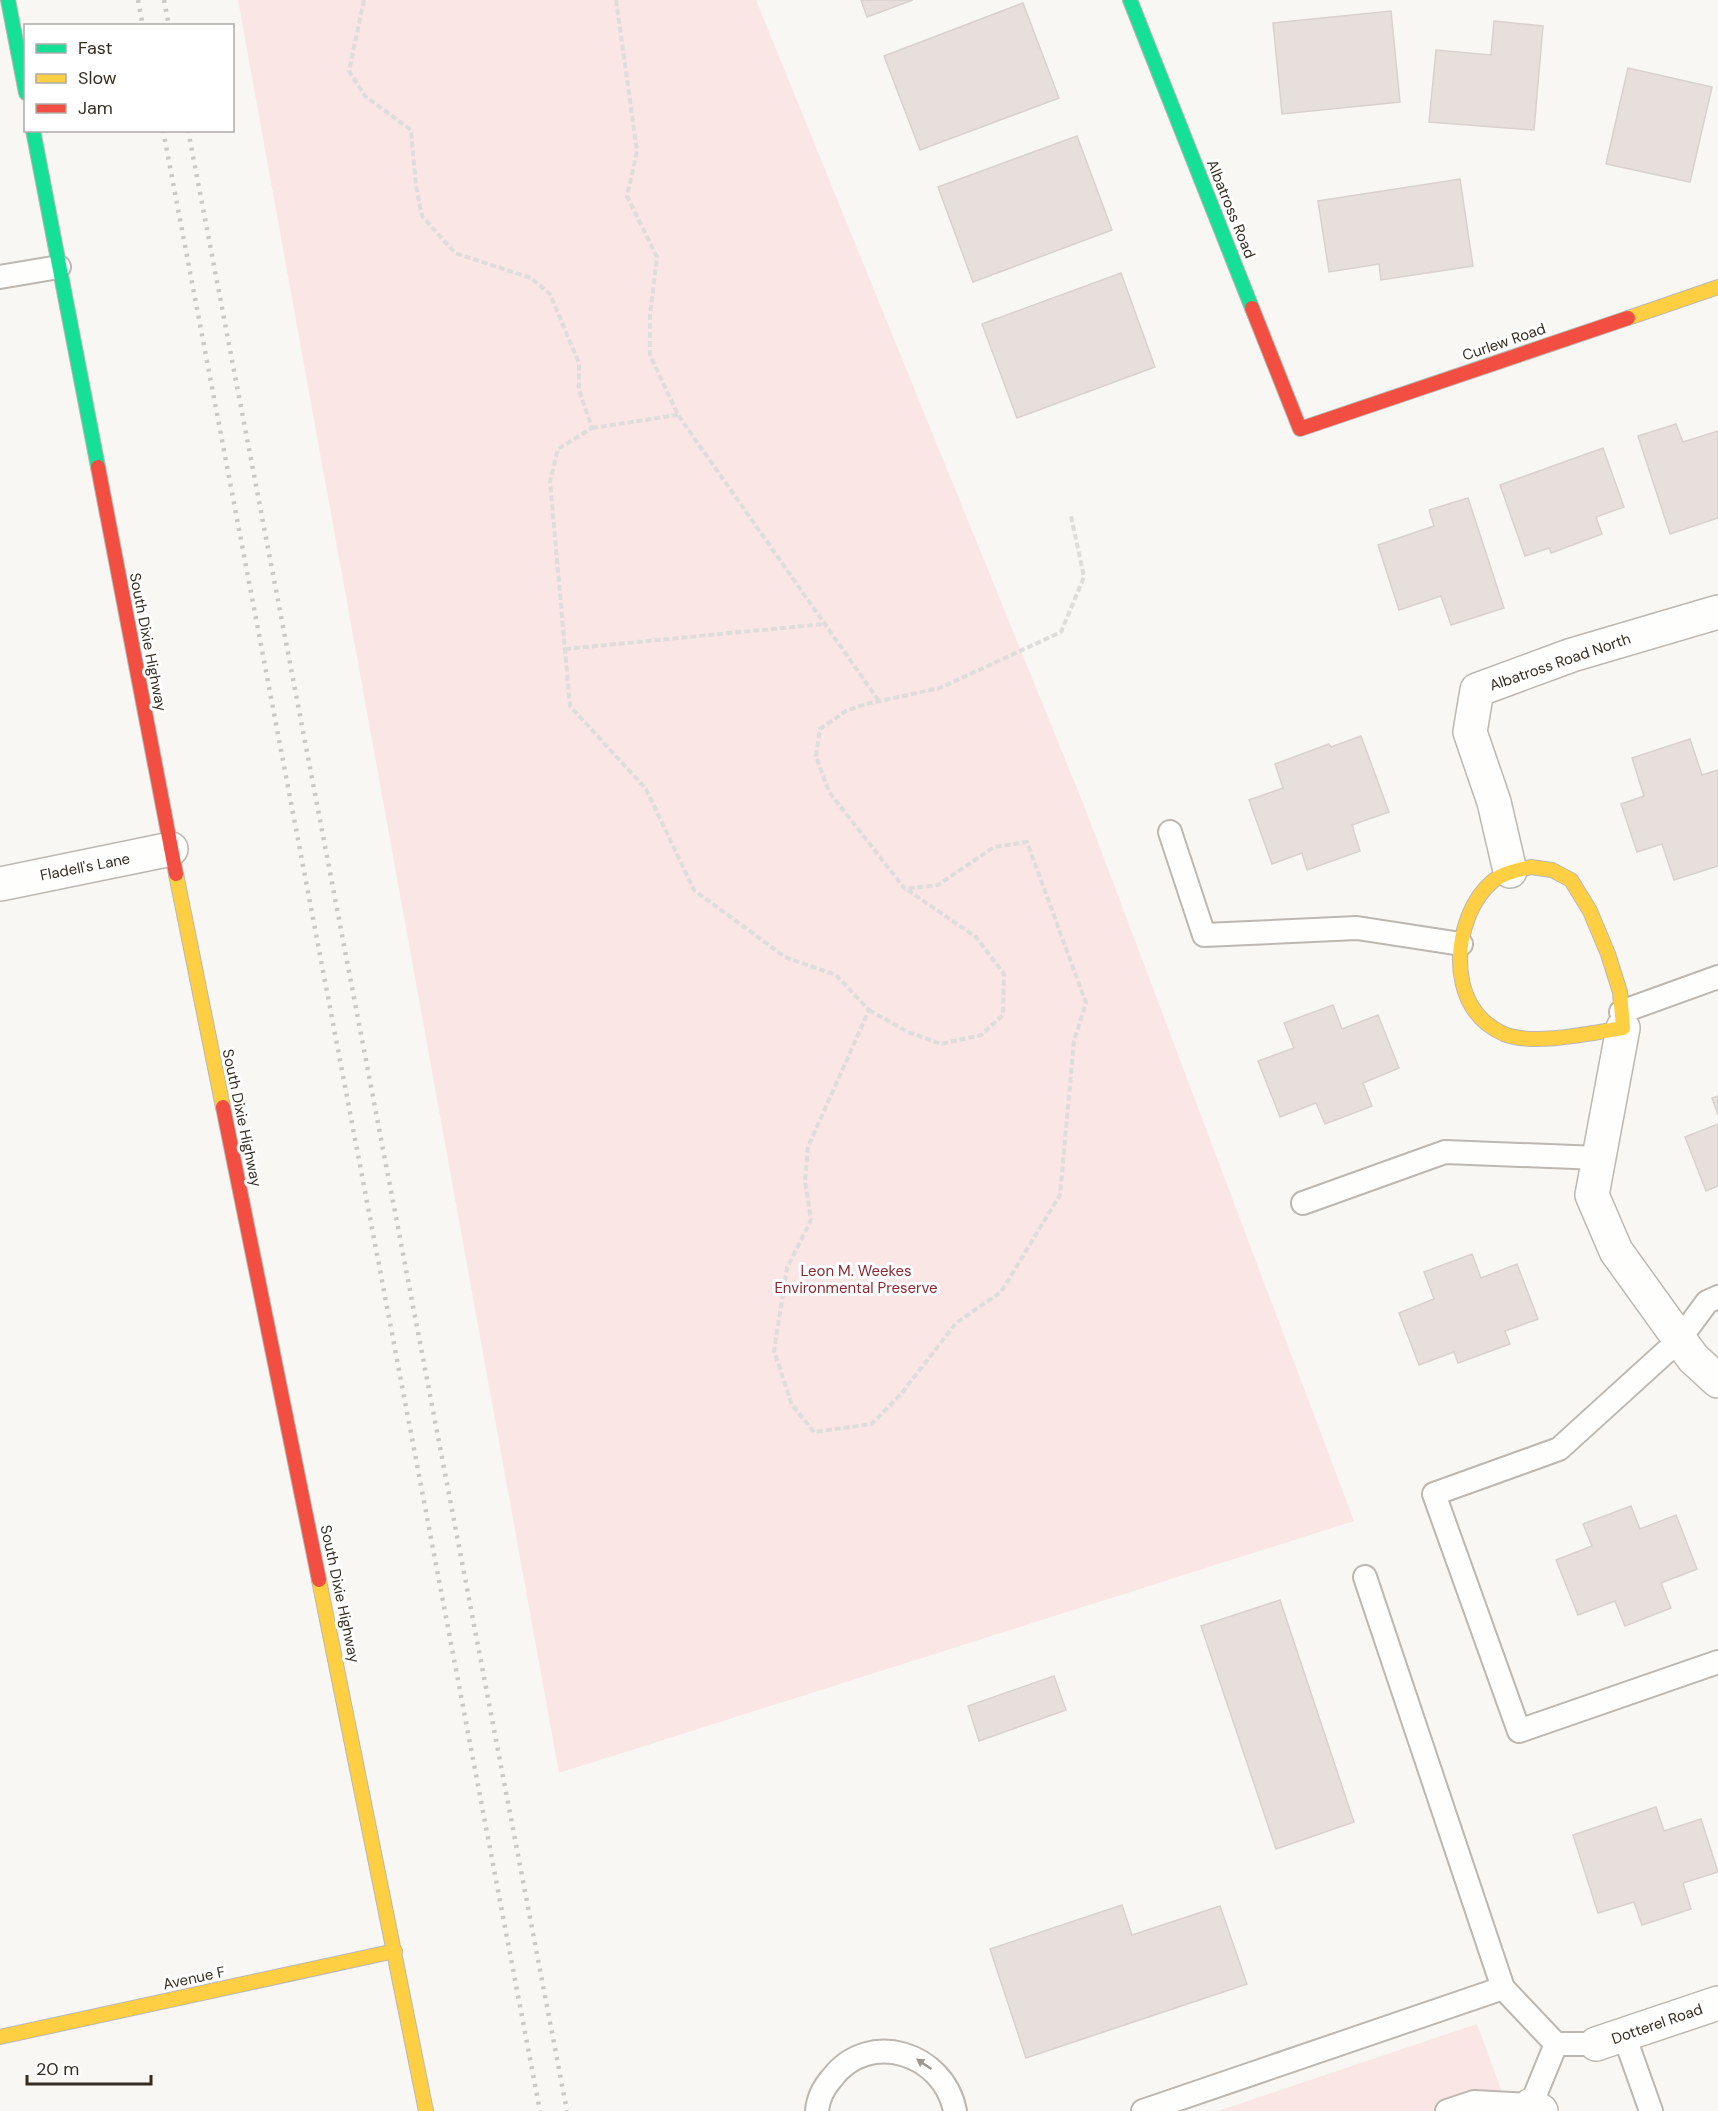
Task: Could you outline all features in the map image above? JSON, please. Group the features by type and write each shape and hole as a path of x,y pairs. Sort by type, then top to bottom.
{"street":[{"path":"8,0 24,83"},
{"name":"Albatross Road","path":"1130,0 1300,429"},
{"name":"South Dixie Highway","path":"33,132 171,849 426,2111"},
{"name":"Curlew Road","path":"1300,429 1718,287"},
{"name":"Albatross Road North","path":"1510,871 1494,802 1470,732 1478,690 1572,655 1718,612"},
{"name":"Fladell's Lane","path":"0,884 171,849"},
{"path":"1622,1020 1583,1034 1539,1038 1506,1035 1484,1020 1465,995 1458,962 1462,929 1478,898 1492,882 1510,871 1531,867 1552,870 1571,880 1590,911 1608,954 1620,992 1622,1020 1592,1195 1616,1251 1693,1358 1718,1381"},
{"name":"Avenue F","path":"0,2037 395,1952"},
{"name":"Dotterel Road","path":"1610,2039 1718,2003"}],"lane":[{"path":"0,277 59,267"},
{"path":"1170,832 1204,935 1357,928 1461,944"},
{"path":"1622,1020 1718,977"},
{"path":"1303,1203 1445,1152 1599,1158"},
{"path":"1718,1297 1707,1302 1680,1340 1559,1449 1434,1494 1519,1731 1718,1662"},
{"path":"1365,1577 1503,1988 1556,2044"},
{"path":"1143,2111 1503,1988"},
{"path":"1556,2044 1610,2039 1651,2111"},
{"path":"1448,2111 1474,2102 1493,2107 1536,2108 1556,2044"},
{"path":"817,2111 817,2104 825,2086 838,2070 854,2059 873,2052 893,2052 912,2056 930,2066 943,2081 952,2098 955,2111"}],"path":[{"path":"364,0 350,71 365,96 411,130 416,186 422,216 455,253 531,278 550,294 579,363 579,390 592,428"},
{"path":"616,0 637,151 627,196 657,257 650,315 650,355 678,415 879,701"},
{"path":"678,415 592,428 558,449 550,482 570,706 646,789 694,890 785,957 836,975 869,1010 908,1032 941,1044 981,1035 1002,1016 1004,974 976,937 905,889 828,792 816,756 820,729 846,711 879,701 940,688 1061,632 1084,577 1071,516"},
{"path":"565,649 824,624"},
{"path":"869,1010 808,1147 805,1180 811,1220 787,1268 774,1351 792,1405 814,1431 872,1424 901,1394 956,1323 1001,1292 1060,1195 1074,1041 1086,1003 1027,842 994,847 938,885 905,889"}],"green space":[{"name":"Leon M. Weekes Environmental Preserve","path":"238,0 756,0 1085,808 1354,1521 559,1773"},
{"path":"1477,2024 1509,2111 1218,2111"}],"building":[{"path":"861,0 913,0 867,17"},
{"path":"1023,3 1059,98 920,150 884,56"},
{"path":"1391,11 1400,102 1282,114 1273,23"},
{"path":"1494,21 1543,26 1534,130 1429,122 1436,50 1491,55"},
{"path":"1628,68 1712,87 1690,182 1606,164"},
{"path":"1077,136 1112,230 973,282 938,187"},
{"path":"1460,179 1473,266 1381,280 1379,264 1329,272 1318,201"},
{"path":"1121,273 1155,367 1017,418 982,324"},
{"path":"1676,424 1683,442 1718,431 1718,518 1670,534 1638,436"},
{"path":"1603,448 1624,507 1596,517 1602,534 1551,553 1549,548 1525,556 1500,485"},
{"path":"1468,498 1504,608 1451,625 1441,596 1399,610 1378,545 1434,526 1429,510"},
{"path":"1361,736 1389,812 1352,825 1360,851 1307,870 1302,853 1272,864 1249,800 1283,788 1275,764 1329,744 1331,747"},
{"path":"1690,739 1702,775 1718,770 1718,866 1674,880 1662,844 1637,852 1621,804 1644,796 1632,758"},
{"path":"1333,1005 1342,1029 1378,1015 1399,1068 1363,1083 1372,1106 1325,1124 1316,1103 1280,1117 1258,1061 1294,1048 1284,1023"},
{"path":"1718,1096 1718,1115 1712,1098"},
{"path":"1718,1124 1718,1186 1706,1191 1685,1137"},
{"path":"1472,1254 1481,1278 1517,1264 1538,1319 1505,1331 1510,1344 1458,1363 1454,1352 1419,1365 1399,1313 1434,1299 1424,1272"},
{"path":"1631,1506 1640,1529 1676,1515 1697,1569 1661,1583 1671,1608 1625,1626 1615,1601 1578,1615 1556,1560 1592,1546 1583,1524"},
{"path":"1280,1600 1354,1822 1276,1849 1201,1626"},
{"path":"1054,1676 1066,1710 979,1741 968,1706"},
{"path":"1656,1807 1664,1831 1701,1819 1718,1872 1683,1883 1691,1909 1642,1925 1634,1902 1598,1913 1573,1835"},
{"path":"1122,1905 1132,1935 1220,1906 1247,1984 1026,2058 990,1949"}],"railway":[{"path":"138,0 143,24"},
{"path":"164,0 169,24"},
{"path":"163,132 540,2111"},
{"path":"188,132 567,2111"}],"traffic: fast":[{"path":"8,0 24,83"},
{"path":"1130,0 1252,308"},
{"path":"33,132 98,467"}],"traffic: slow":[{"path":"1628,318 1718,287"},
{"path":"1531,867 1552,870 1571,880 1590,911 1608,954 1620,992 1623,1028 1563,1037 1530,1039 1504,1034 1488,1025 1476,1013 1462,983 1460,966 1464,932 1471,910 1482,893 1497,878 1531,867"},
{"path":"176,874 223,1107"},
{"path":"319,1580 426,2111"},
{"path":"0,2037 395,1951"}],"traffic: jam":[{"path":"1252,308 1300,429 1628,318"},
{"path":"98,467 176,874"},
{"path":"223,1107 319,1580"}]}
